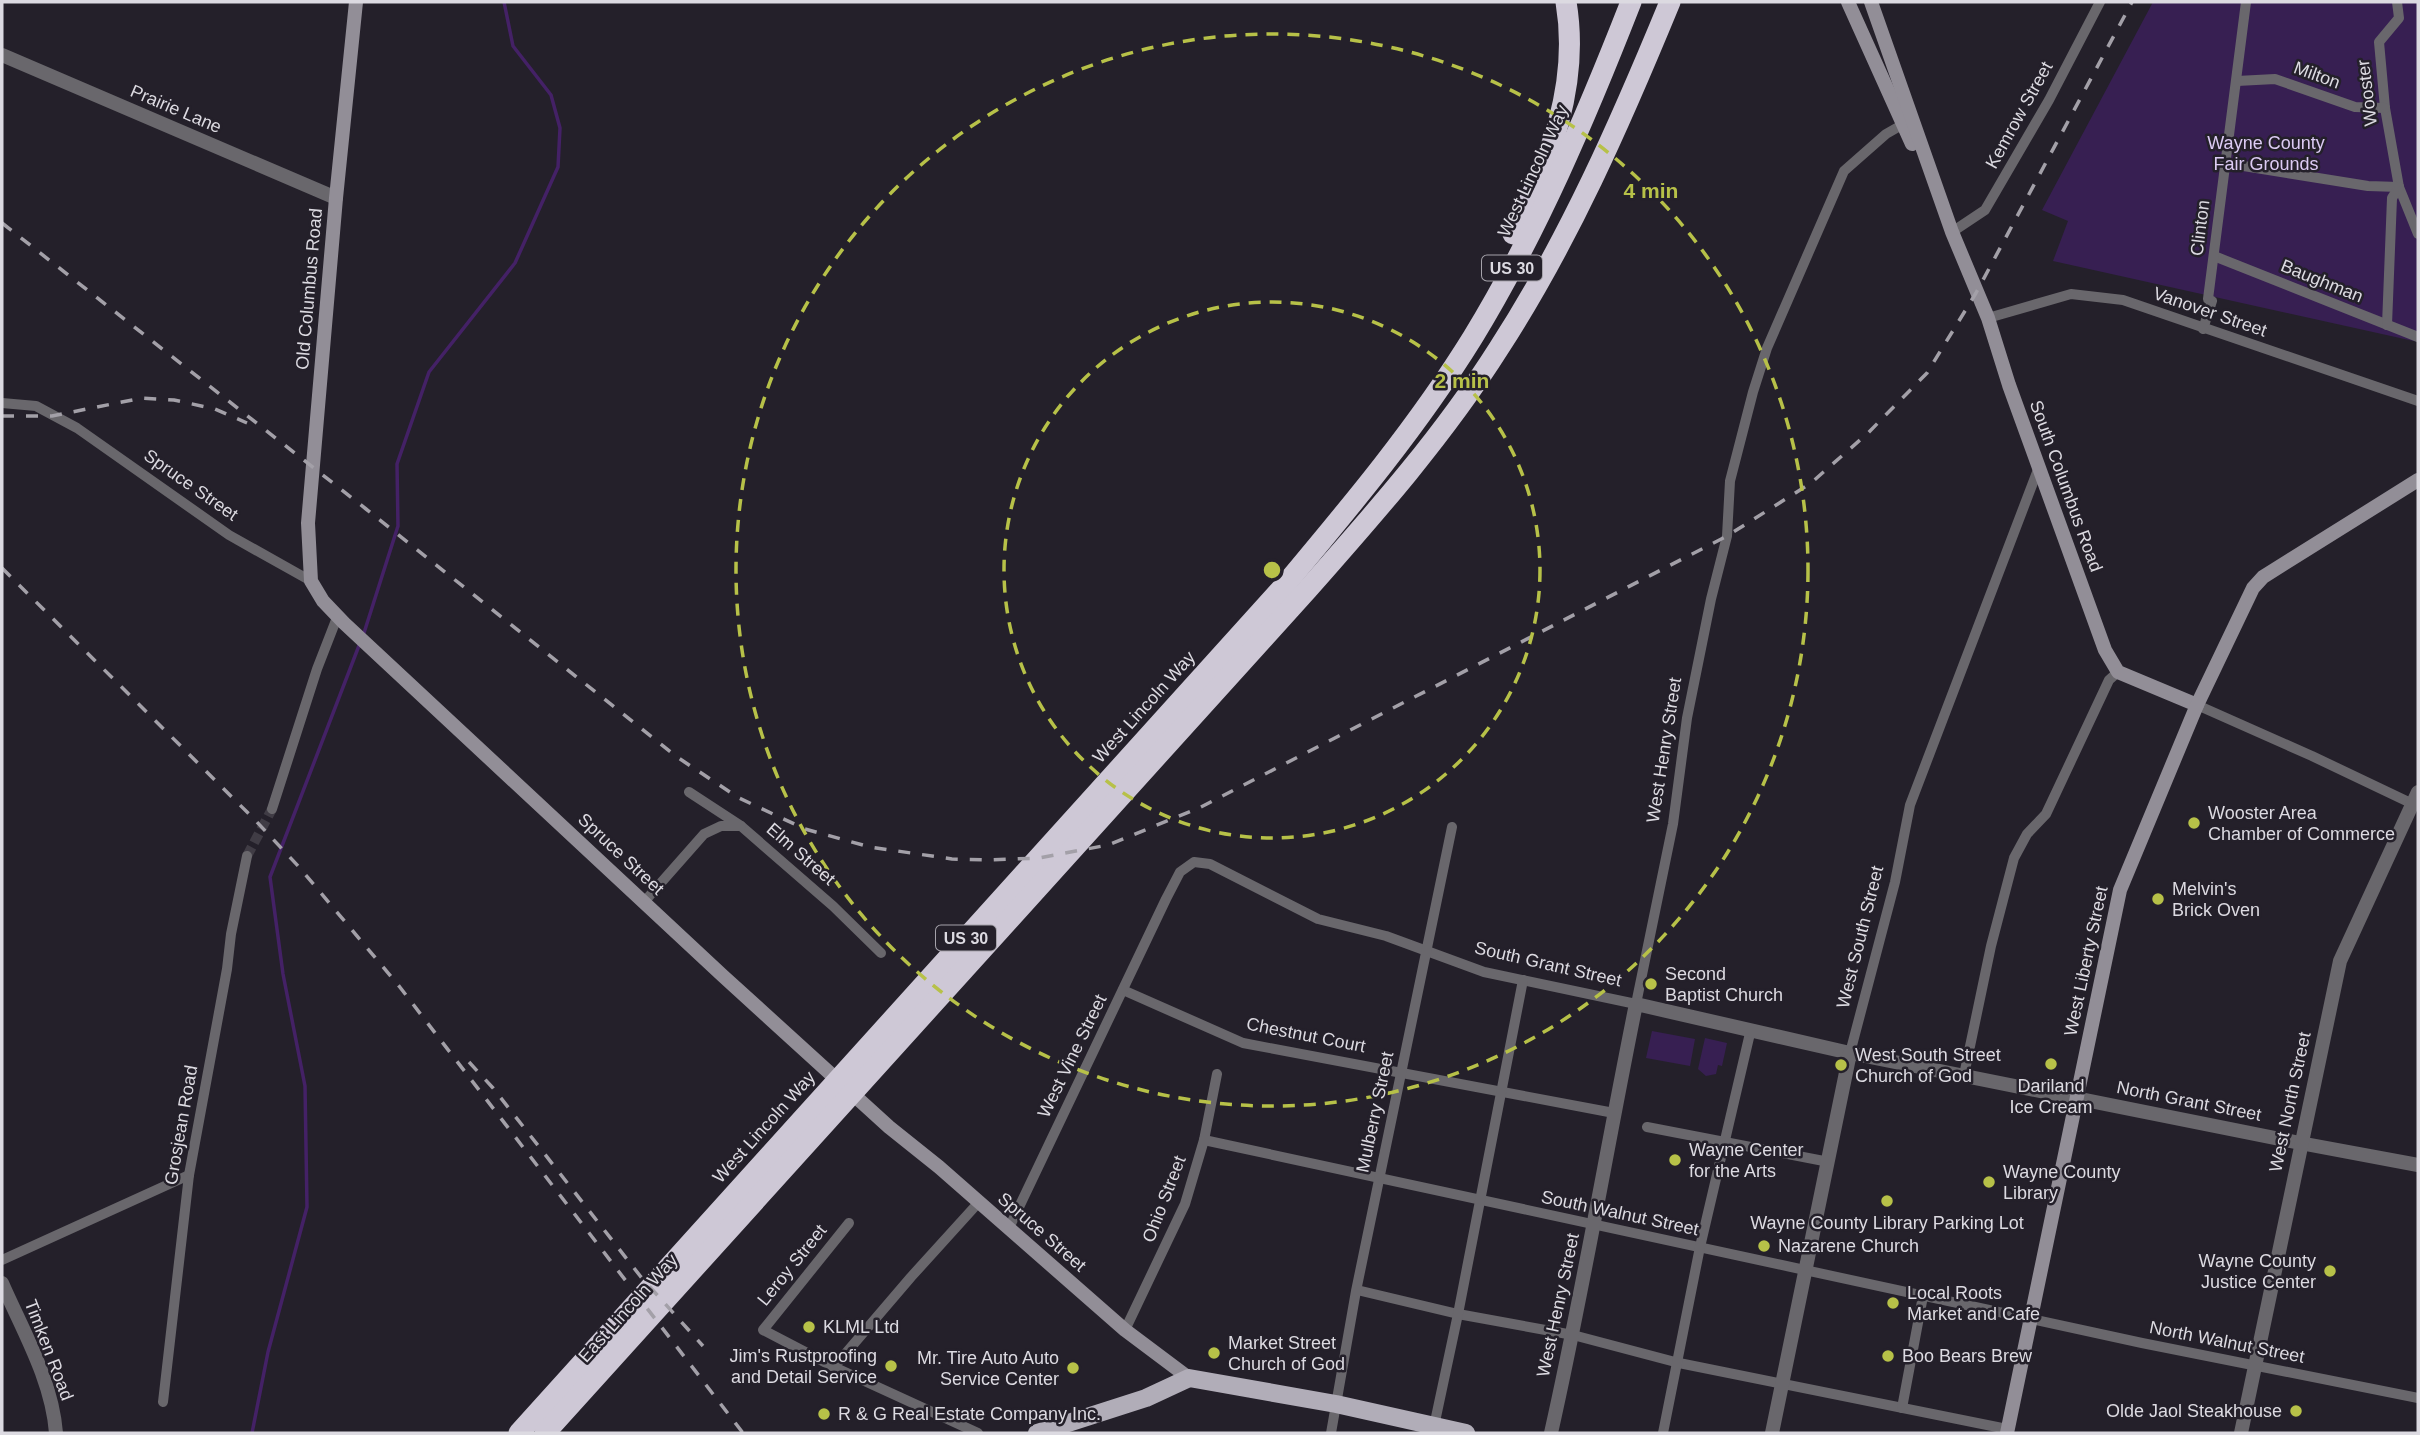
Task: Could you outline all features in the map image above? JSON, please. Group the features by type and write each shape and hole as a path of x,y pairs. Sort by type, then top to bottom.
{"highway":[{"path":"1348,509 1454,349 1536,184 1558,127 1569,78 1569,22 1566,2"},
{"name":"West Lincoln Way","path":"580,1366 1284,586 1381,469 1429,403 1495,299 1546,200 1631,2"},
{"name":"US 30","path":"745,1213 1308,589 1426,452 1498,351 1550,263 1589,189 1670,2"},
{"path":"1658,30 1676,2"},
{"path":"558,1433 676,1303 745,1213"},
{"name":"East Lincoln Way","path":"545,1433 745,1213"},
{"name":"East Lincoln Way","path":"519,1433 580,1366"}],"main road":[{"name":"Old Columbus Road","path":"311,581 308,523 356,2"},
{"name":"South Columbus Road","path":"1848,2 1908,122"},
{"name":"South Columbus Road","path":"1871,2 1908,122 1988,318 2105,650 2118,672"},
{"name":"West Liberty Street","path":"2007,1431 2120,890 2197,705 2249,595 2263,576 2418,480"},
{"name":"Spruce Street","path":"311,581 323,601 391,667 804,1050 1125,1331 1189,1378"},
{"path":"2118,672 2197,705"},
{"path":"1037,1433 1146,1398 1189,1378 1336,1404 1433,1429 1466,1433"}],"street":[{"name":"Kemrow Street","path":"1952,232 1985,210 2049,100 2101,2"},
{"name":"Clinton","path":"2203,329 2212,301 2208,299 2246,2"},
{"name":"Wooster","path":"2397,2 2399,19 2379,42 2385,108 2399,187"},
{"name":"Prairie Lane","path":"2,55 336,198"},
{"name":"Milton","path":"2237,81 2275,79 2355,107 2385,108"},
{"name":"West Henry Street","path":"1551,1433 1573,1335 1614,1113 1673,824 1689,706 1727,536 1730,481 1753,392 1767,348 1844,171 1886,134 1908,122"},
{"path":"2225,163 2368,186 2399,187"},
{"path":"2399,187 2418,234"},
{"path":"2387,325 2392,198 2399,187"},
{"name":"Baughman","path":"2214,256 2418,337"},
{"name":"Vanover Street","path":"1988,318 2071,294 2123,300 2418,401"},
{"name":"Spruce Street","path":"2,403 36,406 77,428 229,535 311,581"},
{"name":"West South Street","path":"1772,1433 1850,1053 1895,882 1910,804 2039,467"},
{"path":"272,809 317,669 341,619"},
{"path":"1964,1075 2014,858 2027,834 2046,814 2109,680 2118,672"},
{"path":"2197,705 2416,801"},
{"name":"Elm Street","path":"689,792 741,826 833,906 881,953"},
{"name":"West North Street","path":"2241,1433 2340,961 2416,801"},
{"path":"644,902 704,834 721,826 741,826"},
{"name":"Mulberry Street","path":"1331,1433 1379,1178 1452,827"},
{"name":"Grosjean Road","path":"163,1402 189,1175 247,856"},
{"name":"South Grant Street","path":"1166,899 1180,872 1194,862 1210,864 1318,919 1386,936 1483,972 1850,1053 2077,1098"},
{"name":"West Vine Street","path":"1009,1228 1166,899"},
{"path":"1433,1429 1523,980"},
{"name":"Chestnut Court","path":"1123,990 1243,1043 1614,1113"},
{"path":"1663,1433 1700,1247 1751,1029"},
{"name":"Ohio Street","path":"1125,1331 1185,1204 1204,1140 1217,1074"},
{"name":"North Grant Street","path":"2077,1098 2418,1165"},
{"path":"1647,1127 1829,1162"},
{"name":"South Walnut Street","path":"1204,1140 1805,1271 2030,1317"},
{"path":"2,1261 189,1175"},
{"path":"978,1433 834,1367 979,1202"},
{"name":"Leroy Street","path":"834,1367 763,1330 849,1223"},
{"name":"Timken Road","path":"2,1283 43,1376 53,1406 56,1433"},
{"path":"1357,1290 1458,1314 1573,1335 1679,1363 2007,1431"},
{"path":"1902,1408 1923,1296"},
{"name":"North Walnut Street","path":"2030,1317 2142,1343 2418,1398"}],"green space":[{"name":"Wayne County Fair Grounds","path":"2153,2 2418,2 2418,342 2053,261 2068,221 2042,210"},
{"path":"1652,1031 1695,1039 1690,1066 1646,1058"},
{"path":"1705,1038 1727,1043 1722,1066 1718,1065 1716,1074 1706,1076 1698,1069"}],"waterway":[{"path":"363,636 398,526 397,464 429,372 515,263 558,167 560,128 551,95 513,46 504,2"},
{"path":"252,1433 268,1352 307,1207 305,1086 283,974 270,877 360,643"}],"tunnel":[{"path":"247,856 272,809"}],"railway":[{"path":"2,223 677,757 739,798 805,829 870,847 952,859 1039,858 1108,845 1199,808 1727,536 1811,483 1868,433 1927,373 1976,293 2132,2"},
{"path":"2,416 52,416 142,398 174,400 215,409 247,423"},
{"path":"2,568 299,867 399,986 743,1433"},
{"path":"469,1062 493,1088 641,1277 703,1346"}],"place":[{"name":"Wooster Area Chamber of Commerce","path":"2194,823"},
{"name":"Melvin's Brick Oven","path":"2158,899"},
{"name":"Second Baptist Church","path":"1651,984"},
{"name":"Dariland Ice Cream","path":"2051,1064"},
{"name":"West South Street Church of God","path":"1841,1065"},
{"name":"Wayne Center for the Arts","path":"1675,1160"},
{"name":"Wayne County Library","path":"1989,1182"},
{"name":"Wayne County Library Parking Lot","path":"1887,1201"},
{"name":"Nazarene Church","path":"1764,1246"},
{"name":"Wayne County Justice Center","path":"2330,1271"},
{"name":"Local Roots Market and Cafe","path":"1893,1303"},
{"name":"KLML Ltd","path":"809,1327"},
{"name":"Market Street Church of God","path":"1214,1353"},
{"name":"Boo Bears Brew","path":"1888,1356"},
{"name":"Jim's Rustproofing and Detail Service","path":"891,1366"},
{"name":"Mr. Tire Auto Auto Service Center","path":"1073,1368"},
{"name":"Olde Jaol Steakhouse","path":"2296,1411"},
{"name":"R & G Real Estate Company Inc.","path":"824,1414"}]}
